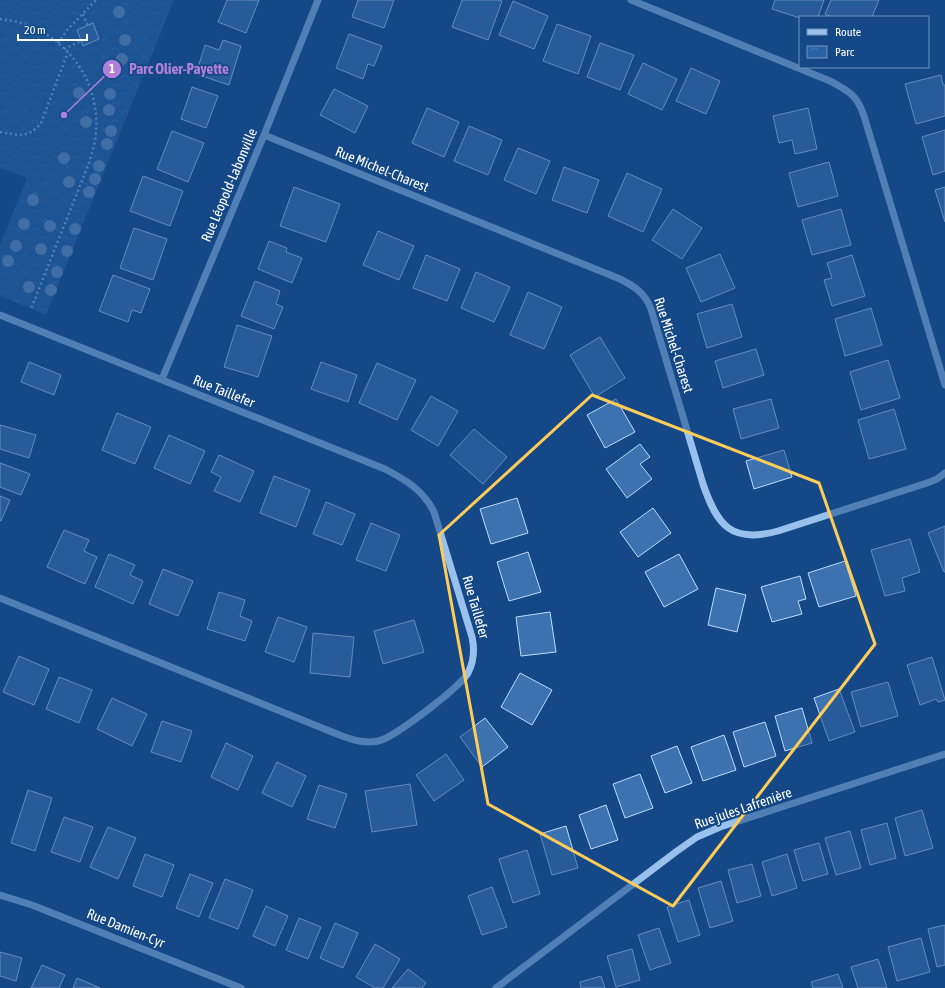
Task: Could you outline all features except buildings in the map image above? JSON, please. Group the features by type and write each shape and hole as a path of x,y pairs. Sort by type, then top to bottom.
{"street":[{"name":"Rue Léopold-Labonville","path":"162,379 264,135 318,0"},
{"path":"631,0 830,81 846,89 853,95 861,107 864,116 945,385"},
{"name":"Rue Michel-Charest","path":"264,135 620,279 639,290 648,301 651,309 712,507 722,522 734,531 741,534 754,536 765,535 928,483 945,473"},
{"name":"Rue Taillefer","path":"0,315 385,469 408,482 430,503 434,512 472,637 474,656 470,669 462,681 452,690 391,735 377,741 361,742 334,733 0,598"},
{"name":"Rue jules Lafrenière","path":"496,988 676,851 697,837 720,827 945,754"},
{"name":"Rue Damien-Cyr","path":"0,895 32,905 241,988"}],"path":[{"path":"58,43 68,29 96,0"},
{"path":"83,14 88,26"},
{"path":"0,19 19,22 31,26 58,43 76,61 85,74 94,101 97,129 89,163 31,309"},
{"path":"64,49 82,42"},
{"path":"0,132 18,135 28,134 36,129 41,123 68,52"}],"highlighted area":[{"path":"592,395 819,483 875,644 673,906 488,804 439,535"}],"green space":[{"path":"0,0 174,0 46,315 0,296 0,245 27,178 0,168"}],"place":[{"name":"Parc Olier-Payette","path":"64,115"}]}
